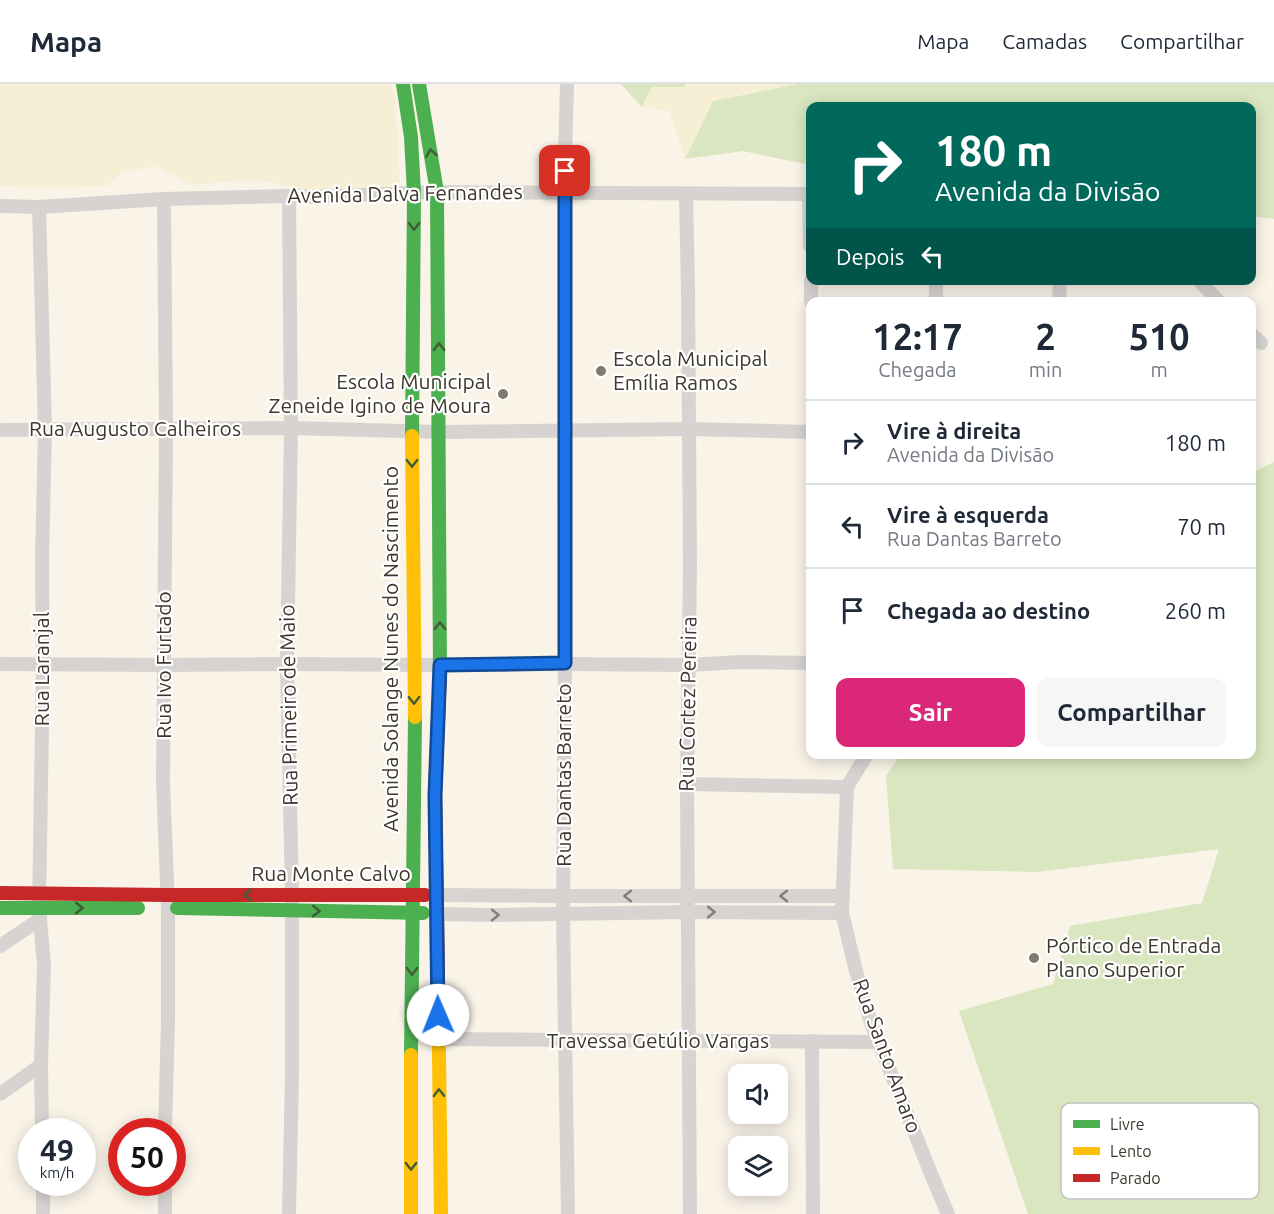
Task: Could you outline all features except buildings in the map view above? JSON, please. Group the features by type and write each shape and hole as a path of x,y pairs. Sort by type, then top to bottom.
{"main road":[{"name":"Avenida Solange Nunes do Nascimento","path":"403,84 411,137 414,193 412,431 415,754 411,1214"},
{"name":"Avenida Solange Nunes do Nascimento","path":"419,84 437,192 440,665 435,796 441,1214"},
{"name":"Rua Monte Calvo","path":"0,893 40,893 291,911 437,914"},
{"name":"Rua Monte Calvo","path":"0,908 39,914 168,901 292,894 437,895"}],"street":[{"name":"Rua Dantas Barreto","path":"567,84 564,193 563,914 568,1214"},
{"name":"Avenida Dalva Fernandes","path":"0,206 39,207 164,199 437,192 806,194"},
{"name":"Rua Cortez Pereira","path":"686,194 690,564 687,784 690,1214"},
{"name":"Rua Primeiro de Maio","path":"289,196 291,428 287,664 292,894 290,1214"},
{"name":"Rua Ivo Furtado","path":"164,199 166,430 163,782 168,901 165,1118"},
{"name":"Rua Laranjal","path":"39,207 45,430 39,914 44,965 42,1118"},
{"path":"1204,285 1214,297"},
{"name":"Rua Augusto Calheiros","path":"0,430 291,428 439,432 688,429 806,432"},
{"path":"0,664 565,663 688,665 740,662 806,663"},
{"name":"Rua Santo Amaro","path":"864,759 847,787 842,913 871,1023 948,1214"},
{"path":"687,784 847,787"},
{"name":"Rua Monte Calvo","path":"437,895 843,896"},
{"name":"Rua Monte Calvo","path":"437,914 842,913"},
{"path":"0,946 39,914"},
{"name":"Travessa Getúlio Vargas","path":"438,1039 879,1042"},
{"path":"812,1041 813,1214"},
{"path":"0,1095 41,1065"},
{"path":"43,1196 43,1214"},
{"path":"165,1196 165,1214"}],"green space":[{"path":"621,84 685,84 685,87 652,87 642,107"},
{"path":"797,84 1274,84 1274,219 1256,217 1256,102 806,102 806,164 743,151 685,159 713,101"},
{"path":"1274,462 1274,1214 1028,1214 959,1011 1053,984 1070,926 1202,903 1219,849 1038,872 893,869 886,776 897,759 1256,759 1256,471"}],"sand":[{"path":"0,84 390,84 395,94 400,179 395,192 311,194 266,181 190,185 155,166 121,173 107,186 40,188 0,186"},
{"path":"685,84 797,84 713,101 685,159 669,111 642,107 652,87 685,87"}],"traffic: fast":[{"path":"403,84 411,137 414,193 412,436"},
{"path":"419,84 437,192 440,673"},
{"path":"411,1055 415,717"},
{"path":"0,908 138,908"},
{"path":"177,908 423,913"}],"traffic: slow":[{"path":"412,436 415,717"},
{"path":"438,976 441,1214"},
{"path":"411,1055 411,1214"}],"traffic: jam":[{"path":"438,976 435,796 440,673"},
{"path":"0,893 425,895"}],"place":[{"name":"Escola Municipal Emília Ramos","path":"601,371"},
{"name":"Escola Municipal Zeneide Igino de Moura","path":"503,394"},
{"name":"Pórtico de Entrada Plano Superior","path":"1034,958"}],"route":[{"path":"438,1015 435,796 440,665 565,663 565,171"}]}
